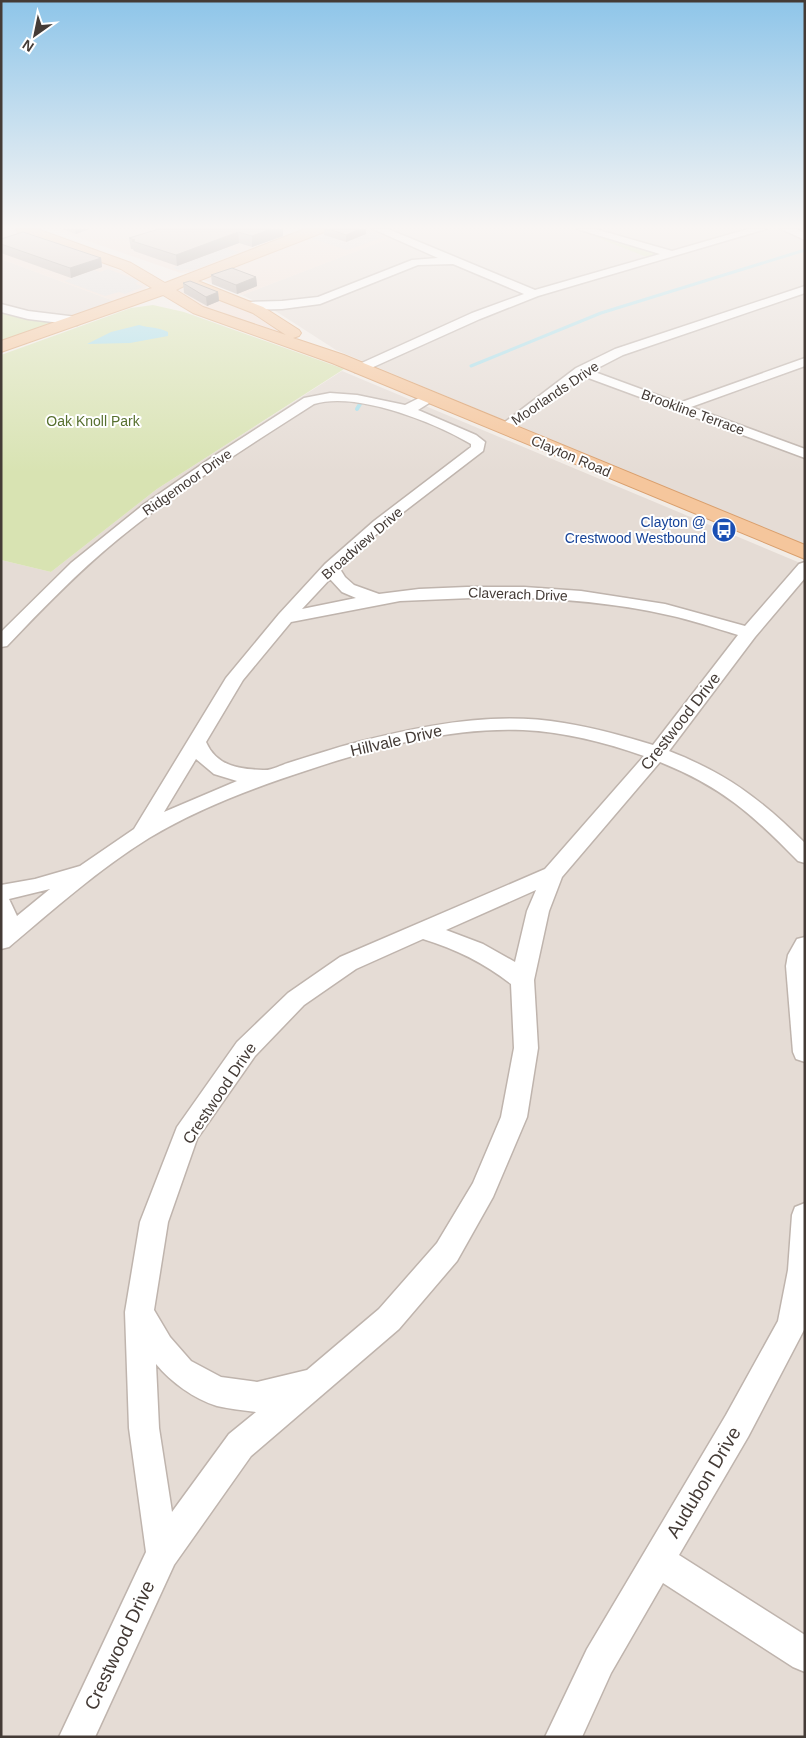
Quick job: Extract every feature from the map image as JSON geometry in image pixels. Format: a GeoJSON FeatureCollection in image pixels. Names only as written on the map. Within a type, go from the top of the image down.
{"type":"FeatureCollection","features":[{"type":"Feature","properties":{"kind":"main road"},"geometry":{"type":"LineString","coordinates":[[1,348],[108,310]]}},
{"type":"Feature","properties":{"kind":"main road","name":"Clayton Road"},"geometry":{"type":"LineString","coordinates":[[198,310],[338,359],[805,553]]}},
{"type":"Feature","properties":{"kind":"main road","name":"Clayton Road"},"geometry":{"type":"LineString","coordinates":[[255,310],[338,359]]}},
{"type":"Feature","properties":{"kind":"street"},"geometry":{"type":"LineString","coordinates":[[9,310],[28,315],[77,321]]}},
{"type":"Feature","properties":{"kind":"street"},"geometry":{"type":"LineString","coordinates":[[360,369],[492,310]]}},
{"type":"Feature","properties":{"kind":"street","name":"Moorlands Drive"},"geometry":{"type":"LineString","coordinates":[[504,428],[581,371],[642,342],[740,310]]}},
{"type":"Feature","properties":{"kind":"street"},"geometry":{"type":"LineString","coordinates":[[679,407],[805,362]]}},
{"type":"Feature","properties":{"kind":"street","name":"Brookline Terrace"},"geometry":{"type":"LineString","coordinates":[[581,371],[803,451]]}},
{"type":"Feature","properties":{"kind":"street","name":"Ridgemoor Drive"},"geometry":{"type":"LineString","coordinates":[[1,642],[60,581],[125,526],[184,482],[309,401],[324,397],[337,397],[407,410]]}},
{"type":"Feature","properties":{"kind":"street"},"geometry":{"type":"LineString","coordinates":[[407,410],[430,398]]}},
{"type":"Feature","properties":{"kind":"street","name":"Broadview Drive"},"geometry":{"type":"LineString","coordinates":[[141,834],[235,678],[285,618],[332,567],[379,524],[478,448],[478,442],[471,438],[407,410]]}},
{"type":"Feature","properties":{"kind":"street"},"geometry":{"type":"LineString","coordinates":[[332,567],[336,579],[342,586],[357,594],[380,599]]}},
{"type":"Feature","properties":{"kind":"street","name":"Crestwood Drive"},"geometry":{"type":"LineString","coordinates":[[77,1737],[162,1553],[240,1445],[389,1319],[447,1252],[484,1189],[514,1117],[526,1048],[522,980],[538,911],[553,874],[656,753],[749,633],[805,567]]}},
{"type":"Feature","properties":{"kind":"street","name":"Claverach Drive"},"geometry":{"type":"LineString","coordinates":[[285,618],[380,599],[438,593],[556,594],[610,599],[667,610],[749,633]]}},
{"type":"Feature","properties":{"kind":"street","name":"Hillvale Drive"},"geometry":{"type":"LineString","coordinates":[[5,938],[88,870],[141,834],[178,814],[268,776],[375,742],[466,725],[500,723],[567,728],[599,734],[656,753],[696,770],[747,801],[805,856]]}},
{"type":"Feature","properties":{"kind":"street"},"geometry":{"type":"LineString","coordinates":[[196,742],[199,752],[205,759],[221,770],[244,776],[268,776]]}},
{"type":"Feature","properties":{"kind":"street"},"geometry":{"type":"LineString","coordinates":[[1,892],[36,886],[88,870]]}},
{"type":"Feature","properties":{"kind":"street","name":"Crestwood Drive"},"geometry":{"type":"LineString","coordinates":[[162,1553],[144,1428],[139,1312],[154,1222],[186,1135],[246,1049],[296,999],[348,963],[553,874]]}},
{"type":"Feature","properties":{"kind":"street"},"geometry":{"type":"LineString","coordinates":[[1,904],[8,921],[5,938]]}},
{"type":"Feature","properties":{"kind":"street"},"geometry":{"type":"LineString","coordinates":[[422,931],[474,948],[502,963],[522,980]]}},
{"type":"Feature","properties":{"kind":"street"},"geometry":{"type":"LineString","coordinates":[[805,945],[799,955],[797,966],[805,1052]]}},
{"type":"Feature","properties":{"kind":"street","name":"Audubon Drive"},"geometry":{"type":"LineString","coordinates":[[563,1737],[599,1661],[657,1560],[798,1327],[805,1215]]}},
{"type":"Feature","properties":{"kind":"street","name":"Crestwood Drive"},"geometry":{"type":"LineString","coordinates":[[139,1312],[160,1347],[181,1371],[217,1391],[257,1397],[311,1383]]}},
{"type":"Feature","properties":{"kind":"street"},"geometry":{"type":"LineString","coordinates":[[657,1560],[805,1654]]}},
{"type":"Feature","properties":{"kind":"shaded area"},"geometry":{"type":"Polygon","coordinates":[[[1,310],[89,310],[1,343],[1,310]]]}},
{"type":"Feature","properties":{"kind":"shaded area"},"geometry":{"type":"Polygon","coordinates":[[[208,310],[247,310],[282,332],[279,334],[208,310]]]}},
{"type":"Feature","properties":{"kind":"shaded area"},"geometry":{"type":"Polygon","coordinates":[[[273,310],[805,310],[805,546],[336,350],[273,310]]]}},
{"type":"Feature","properties":{"kind":"shaded area"},"geometry":{"type":"Polygon","coordinates":[[[342,371],[805,565],[805,1737],[1,1737],[1,560],[51,572],[157,489],[342,371]]]}},
{"type":"Feature","properties":{"kind":"green space"},"geometry":{"type":"Polygon","coordinates":[[[1,310],[13,310],[77,321],[1,347],[1,310]]]}},
{"type":"Feature","properties":{"kind":"green space","name":"Oak Knoll Park"},"geometry":{"type":"Polygon","coordinates":[[[125,310],[176,310],[344,369],[157,489],[51,572],[1,560],[1,355],[125,310]]]}},
{"type":"Feature","properties":{"kind":"water"},"geometry":{"type":"Polygon","coordinates":[[[139,325],[165,330],[168,332],[168,336],[130,343],[87,344],[111,332],[139,325]]]}},
{"type":"Feature","properties":{"kind":"waterway"},"geometry":{"type":"LineString","coordinates":[[471,366],[610,310]]}},
{"type":"Feature","properties":{"kind":"waterway"},"geometry":{"type":"LineString","coordinates":[[357,409],[360,404]]}},
{"type":"Feature","properties":{"kind":"place","name":"Clayton @ Crestwood Westbound"},"geometry":{"type":"Point","coordinates":[724,530]}}]}
